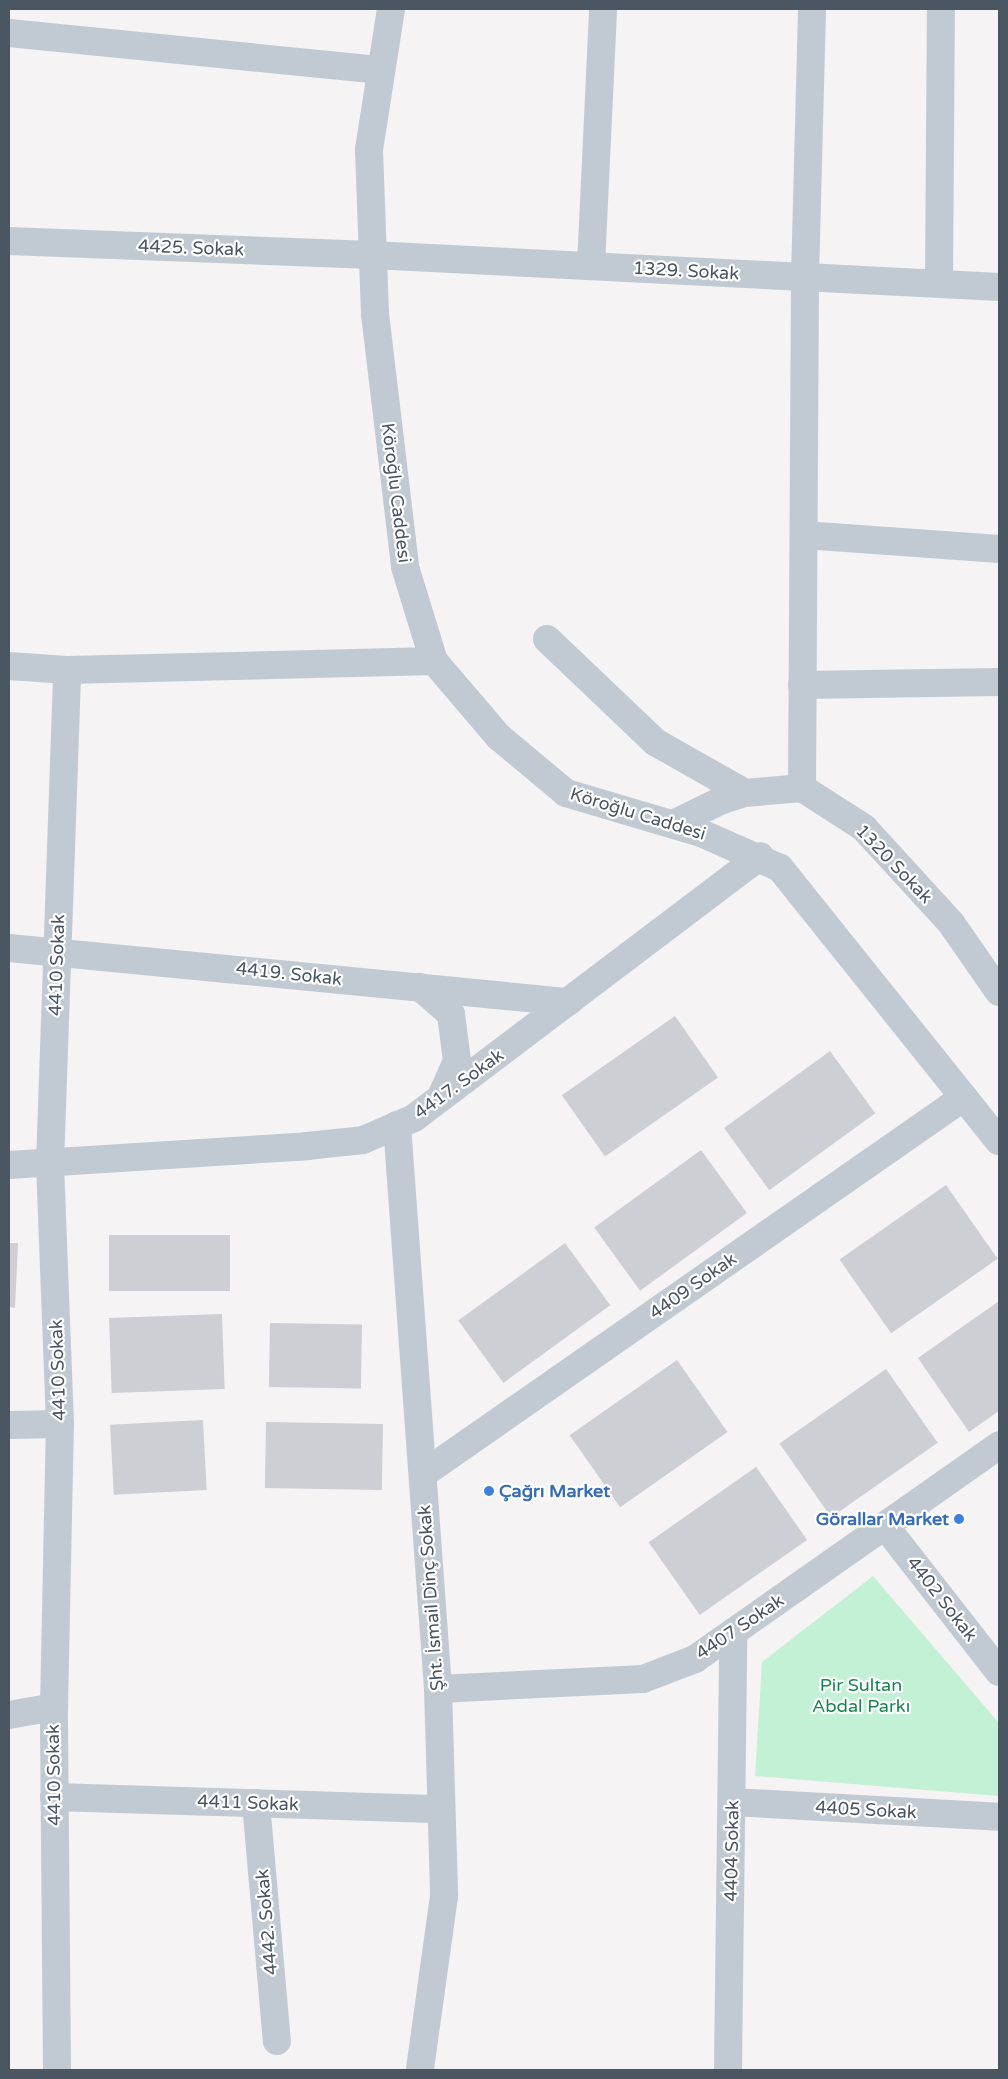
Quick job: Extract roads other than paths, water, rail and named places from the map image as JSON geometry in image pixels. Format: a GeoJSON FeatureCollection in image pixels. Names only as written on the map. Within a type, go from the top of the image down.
{"type":"FeatureCollection","features":[{"type":"Feature","properties":{"kind":"street","name":"Köroğlu Caddesi"},"geometry":{"type":"LineString","coordinates":[[390,9],[369,150],[375,314],[405,566],[434,661],[499,736],[566,793],[673,824],[760,856],[780,868],[999,1141]]}},
{"type":"Feature","properties":{"kind":"street"},"geometry":{"type":"LineString","coordinates":[[591,266],[602,9]]}},
{"type":"Feature","properties":{"kind":"street"},"geometry":{"type":"LineString","coordinates":[[673,824],[722,800],[745,793],[802,788],[805,277],[812,9]]}},
{"type":"Feature","properties":{"kind":"street"},"geometry":{"type":"LineString","coordinates":[[939,283],[941,9]]}},
{"type":"Feature","properties":{"kind":"street"},"geometry":{"type":"LineString","coordinates":[[9,33],[381,70]]}},
{"type":"Feature","properties":{"kind":"street","name":"4425. Sokak"},"geometry":{"type":"LineString","coordinates":[[9,241],[372,255]]}},
{"type":"Feature","properties":{"kind":"street","name":"1329. Sokak"},"geometry":{"type":"LineString","coordinates":[[372,255],[999,287]]}},
{"type":"Feature","properties":{"kind":"street"},"geometry":{"type":"LineString","coordinates":[[804,535],[999,549]]}},
{"type":"Feature","properties":{"kind":"street"},"geometry":{"type":"LineString","coordinates":[[547,639],[655,742],[745,793]]}},
{"type":"Feature","properties":{"kind":"street"},"geometry":{"type":"LineString","coordinates":[[9,666],[67,670],[434,661]]}},
{"type":"Feature","properties":{"kind":"street","name":"4410 Sokak"},"geometry":{"type":"LineString","coordinates":[[56,2070],[54,1707],[60,1424],[50,1164],[67,670]]}},
{"type":"Feature","properties":{"kind":"street"},"geometry":{"type":"LineString","coordinates":[[802,685],[999,682]]}},
{"type":"Feature","properties":{"kind":"street","name":"1320 Sokak"},"geometry":{"type":"LineString","coordinates":[[802,788],[864,828],[951,923],[999,992]]}},
{"type":"Feature","properties":{"kind":"street","name":"4417. Sokak"},"geometry":{"type":"LineString","coordinates":[[9,1165],[50,1164],[307,1146],[363,1140],[414,1118],[760,856]]}},
{"type":"Feature","properties":{"kind":"street","name":"4419. Sokak"},"geometry":{"type":"LineString","coordinates":[[9,948],[568,1002]]}},
{"type":"Feature","properties":{"kind":"street"},"geometry":{"type":"LineString","coordinates":[[420,987],[451,1014],[457,1060],[440,1099]]}},
{"type":"Feature","properties":{"kind":"street","name":"4409 Sokak"},"geometry":{"type":"LineString","coordinates":[[423,1474],[964,1097]]}},
{"type":"Feature","properties":{"kind":"street","name":"Şht. İsmail Dinç Sokak"},"geometry":{"type":"LineString","coordinates":[[397,1125],[438,1689],[444,1896],[420,2070]]}},
{"type":"Feature","properties":{"kind":"street"},"geometry":{"type":"LineString","coordinates":[[9,1425],[60,1424]]}},
{"type":"Feature","properties":{"kind":"street","name":"4407 Sokak"},"geometry":{"type":"LineString","coordinates":[[438,1689],[642,1679],[695,1659],[999,1445]]}},
{"type":"Feature","properties":{"kind":"street","name":"4402 Sokak"},"geometry":{"type":"LineString","coordinates":[[884,1526],[999,1672]]}},
{"type":"Feature","properties":{"kind":"street","name":"4404 Sokak"},"geometry":{"type":"LineString","coordinates":[[728,2070],[733,1802],[733,1632]]}},
{"type":"Feature","properties":{"kind":"street"},"geometry":{"type":"LineString","coordinates":[[9,1715],[54,1707]]}},
{"type":"Feature","properties":{"kind":"street","name":"4411 Sokak"},"geometry":{"type":"LineString","coordinates":[[54,1797],[441,1808]]}},
{"type":"Feature","properties":{"kind":"street","name":"4405 Sokak"},"geometry":{"type":"LineString","coordinates":[[733,1802],[999,1817]]}},
{"type":"Feature","properties":{"kind":"street","name":"4442. Sokak"},"geometry":{"type":"LineString","coordinates":[[256,1803],[277,2041]]}},
{"type":"Feature","properties":{"kind":"place","name":"Çağrı Market"},"geometry":{"type":"Point","coordinates":[489,1491]}},
{"type":"Feature","properties":{"kind":"place","name":"Görallar Market"},"geometry":{"type":"Point","coordinates":[959,1519]}},
{"type":"Feature","properties":{"kind":"park label","name":"Pir Sultan Abdal Parkı"},"geometry":{"type":"Point","coordinates":[861,1696]}}]}
